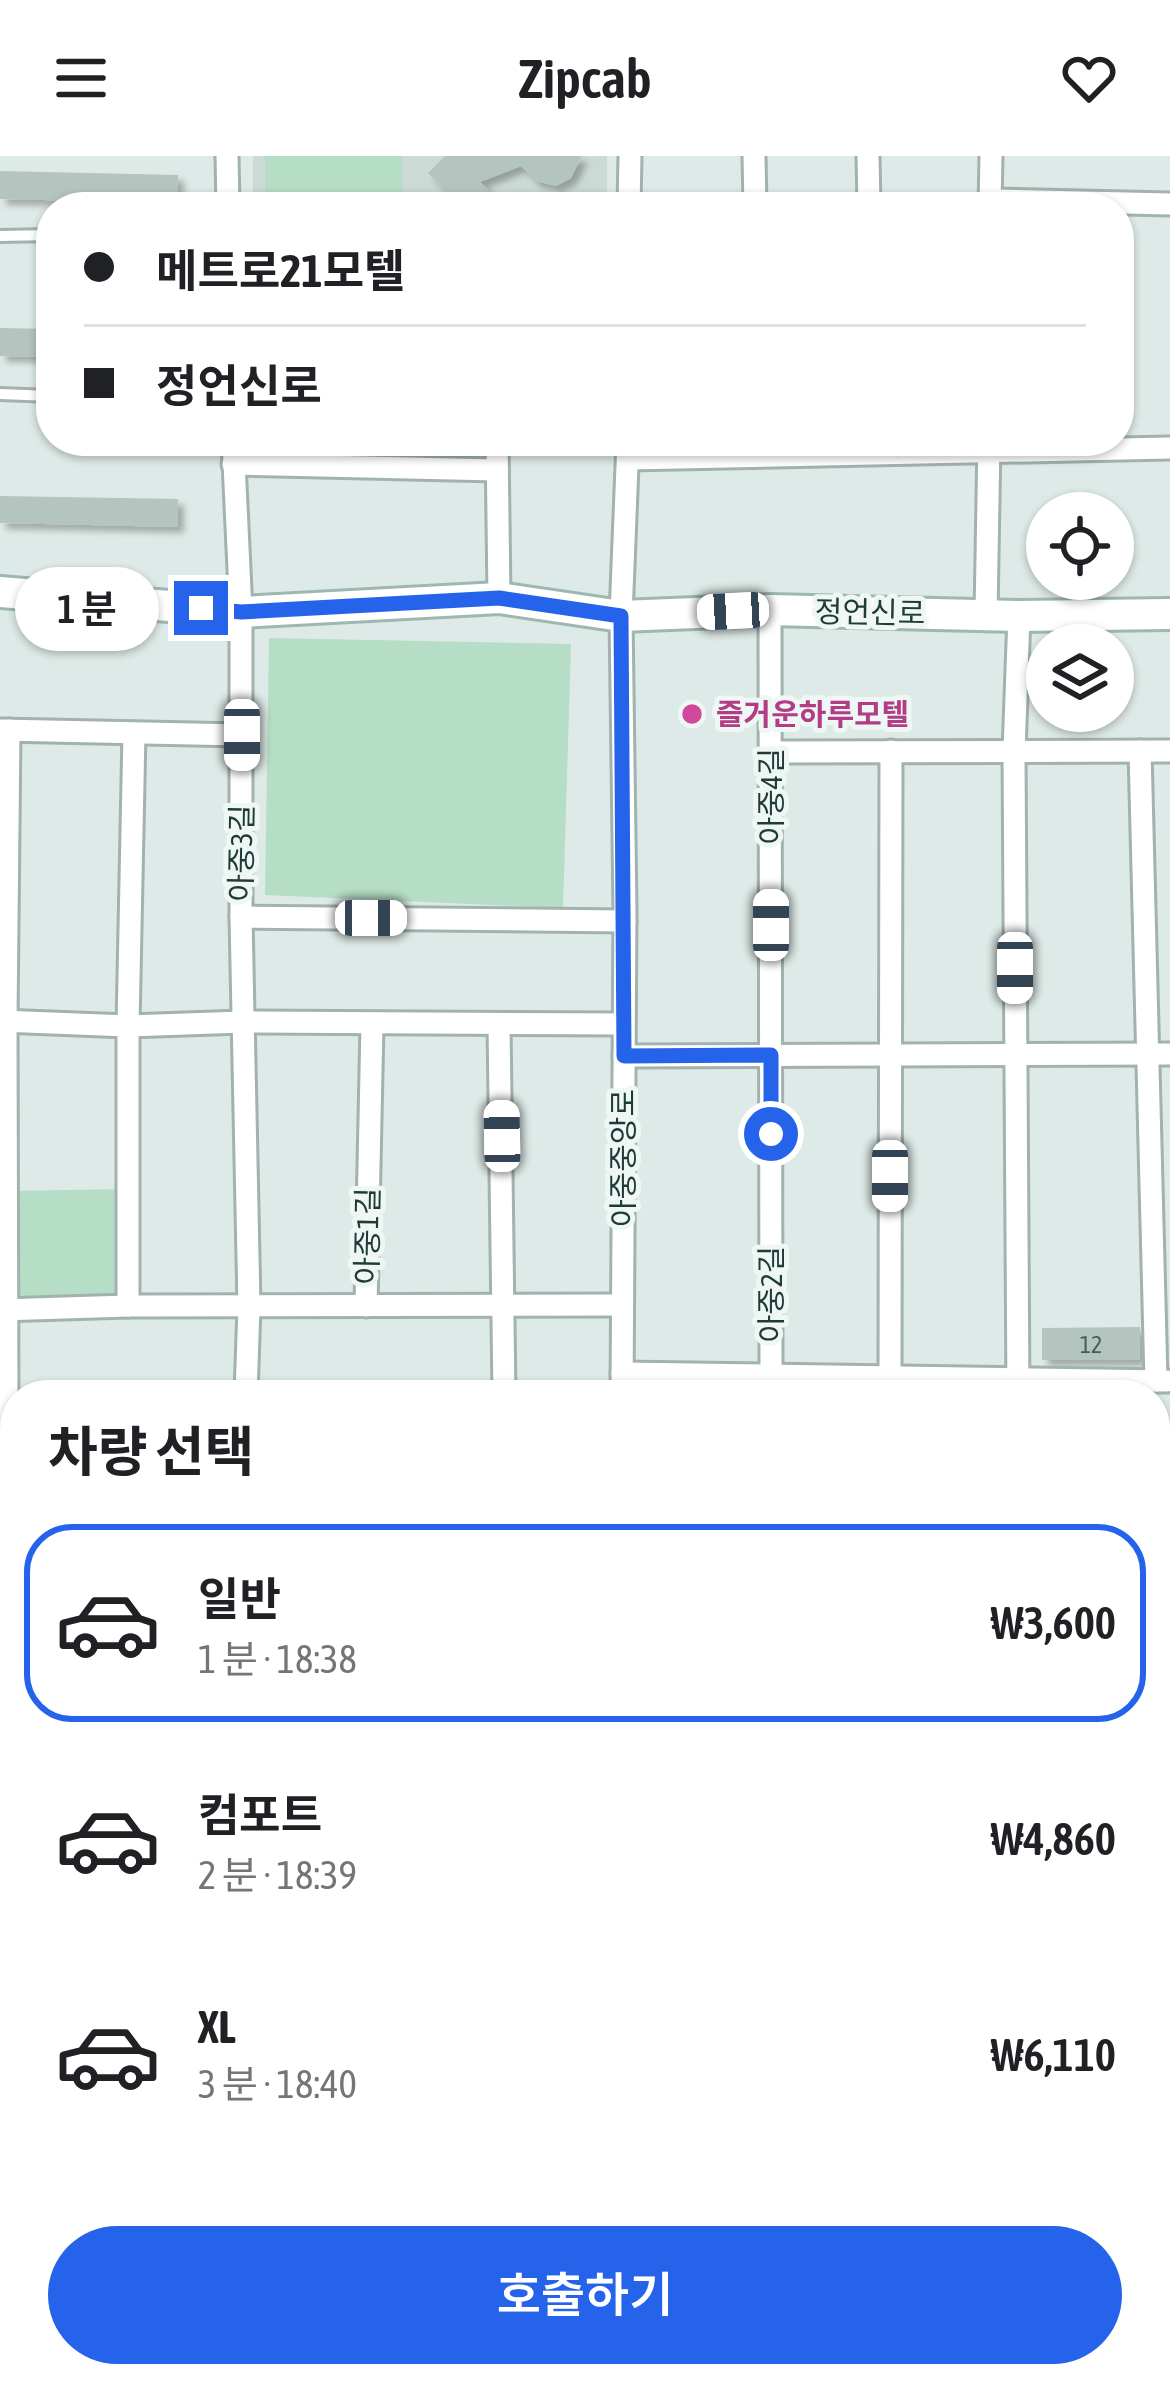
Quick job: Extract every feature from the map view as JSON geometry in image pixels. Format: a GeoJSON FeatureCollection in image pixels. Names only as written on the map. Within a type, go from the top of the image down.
{"type":"FeatureCollection","features":[{"type":"Feature","properties":{"kind":"street"},"geometry":{"type":"LineString","coordinates":[[227,156],[228,192]]}},
{"type":"Feature","properties":{"kind":"street"},"geometry":{"type":"LineString","coordinates":[[629,192],[630,156]]}},
{"type":"Feature","properties":{"kind":"street"},"geometry":{"type":"LineString","coordinates":[[754,156],[754,192]]}},
{"type":"Feature","properties":{"kind":"street"},"geometry":{"type":"LineString","coordinates":[[868,156],[869,192]]}},
{"type":"Feature","properties":{"kind":"street"},"geometry":{"type":"LineString","coordinates":[[990,192],[991,156]]}},
{"type":"Feature","properties":{"kind":"street"},"geometry":{"type":"LineString","coordinates":[[1134,203],[1170,203]]}},
{"type":"Feature","properties":{"kind":"street"},"geometry":{"type":"LineString","coordinates":[[1134,447],[1170,448]]}},
{"type":"Feature","properties":{"kind":"street","name":"아중3길"},"geometry":{"type":"LineString","coordinates":[[233,456],[241,612],[249,1306]]}},
{"type":"Feature","properties":{"kind":"street"},"geometry":{"type":"LineString","coordinates":[[280,456],[497,470]]}},
{"type":"Feature","properties":{"kind":"street"},"geometry":{"type":"LineString","coordinates":[[497,456],[499,598]]}},
{"type":"Feature","properties":{"kind":"street","name":"아중중앙로"},"geometry":{"type":"LineString","coordinates":[[622,1380],[625,921],[621,616],[628,456]]}},
{"type":"Feature","properties":{"kind":"street"},"geometry":{"type":"LineString","coordinates":[[986,615],[989,456]]}},
{"type":"Feature","properties":{"kind":"street","name":"정언신로"},"geometry":{"type":"LineString","coordinates":[[0,592],[241,612],[499,598],[621,616],[770,610],[1170,614]]}},
{"type":"Feature","properties":{"kind":"street","name":"아중4길"},"geometry":{"type":"LineString","coordinates":[[770,610],[771,1214]]}},
{"type":"Feature","properties":{"kind":"street"},"geometry":{"type":"LineString","coordinates":[[1017,1380],[1014,751],[1018,616]]}},
{"type":"Feature","properties":{"kind":"street"},"geometry":{"type":"LineString","coordinates":[[6,1380],[4,730],[242,735]]}},
{"type":"Feature","properties":{"kind":"street"},"geometry":{"type":"LineString","coordinates":[[128,1306],[134,733]]}},
{"type":"Feature","properties":{"kind":"street"},"geometry":{"type":"LineString","coordinates":[[890,1377],[891,751]]}},
{"type":"Feature","properties":{"kind":"street"},"geometry":{"type":"LineString","coordinates":[[624,1056],[1159,1054],[1140,751]]}},
{"type":"Feature","properties":{"kind":"street"},"geometry":{"type":"LineString","coordinates":[[770,752],[1170,751]]}},
{"type":"Feature","properties":{"kind":"street"},"geometry":{"type":"LineString","coordinates":[[241,917],[625,921]]}},
{"type":"Feature","properties":{"kind":"street"},"geometry":{"type":"LineString","coordinates":[[3,1021],[128,1026],[622,1024]]}},
{"type":"Feature","properties":{"kind":"street"},"geometry":{"type":"LineString","coordinates":[[499,1024],[504,1380]]}},
{"type":"Feature","properties":{"kind":"street","name":"아중1길"},"geometry":{"type":"LineString","coordinates":[[366,1306],[371,1025]]}},
{"type":"Feature","properties":{"kind":"street","name":"아중2길"},"geometry":{"type":"LineString","coordinates":[[1159,1054],[1152,1221],[1163,1380]]}},
{"type":"Feature","properties":{"kind":"street","name":"아중2길"},"geometry":{"type":"LineString","coordinates":[[771,1214],[771,1375]]}},
{"type":"Feature","properties":{"kind":"street","name":"아중1길"},"geometry":{"type":"LineString","coordinates":[[4,1310],[622,1305]]}},
{"type":"Feature","properties":{"kind":"street"},"geometry":{"type":"LineString","coordinates":[[247,1380],[249,1306]]}},
{"type":"Feature","properties":{"kind":"street","name":"아중2길"},"geometry":{"type":"LineString","coordinates":[[688,1380],[771,1375],[928,1380]]}},
{"type":"Feature","properties":{"kind":"lane"},"geometry":{"type":"LineString","coordinates":[[0,236],[36,235]]}},
{"type":"Feature","properties":{"kind":"lane"},"geometry":{"type":"LineString","coordinates":[[0,394],[36,395]]}},
{"type":"Feature","properties":{"kind":"shaded area"},"geometry":{"type":"Polygon","coordinates":[[[253,156],[607,156],[607,192],[253,192],[253,156]]]}},
{"type":"Feature","properties":{"kind":"green space"},"geometry":{"type":"Polygon","coordinates":[[[265,156],[402,156],[402,192],[265,192],[265,156]]]}},
{"type":"Feature","properties":{"kind":"green space"},"geometry":{"type":"Polygon","coordinates":[[[269,638],[571,644],[563,908],[265,895],[269,638]]]}},
{"type":"Feature","properties":{"kind":"green space"},"geometry":{"type":"Polygon","coordinates":[[[129,1189],[128,1306],[8,1310],[6,1191],[129,1189]]]}},
{"type":"Feature","properties":{"kind":"building"},"geometry":{"type":"Polygon","coordinates":[[[445,156],[582,156],[571,178],[556,186],[536,181],[521,166],[480,182],[490,192],[446,192],[428,173],[445,156]]]}},
{"type":"Feature","properties":{"kind":"building"},"geometry":{"type":"Polygon","coordinates":[[[0,171],[178,175],[178,192],[36,192],[36,200],[0,199],[0,171]]]}},
{"type":"Feature","properties":{"kind":"building"},"geometry":{"type":"Polygon","coordinates":[[[0,328],[36,329],[36,357],[0,356],[0,328]]]}},
{"type":"Feature","properties":{"kind":"building"},"geometry":{"type":"Polygon","coordinates":[[[0,496],[178,499],[178,527],[0,523],[0,496]]]}},
{"type":"Feature","properties":{"kind":"building"},"geometry":{"type":"Polygon","coordinates":[[[1140,1327],[1140,1360],[1042,1360],[1042,1328],[1140,1327]]]}},
{"type":"Feature","properties":{"kind":"place","name":"즐거운하루모텔"},"geometry":{"type":"Point","coordinates":[692,714]}},
{"type":"Feature","properties":{"kind":"route"},"geometry":{"type":"LineString","coordinates":[[201,608],[241,612],[499,598],[621,616],[624,1056],[771,1055],[771,1134]]}}]}
